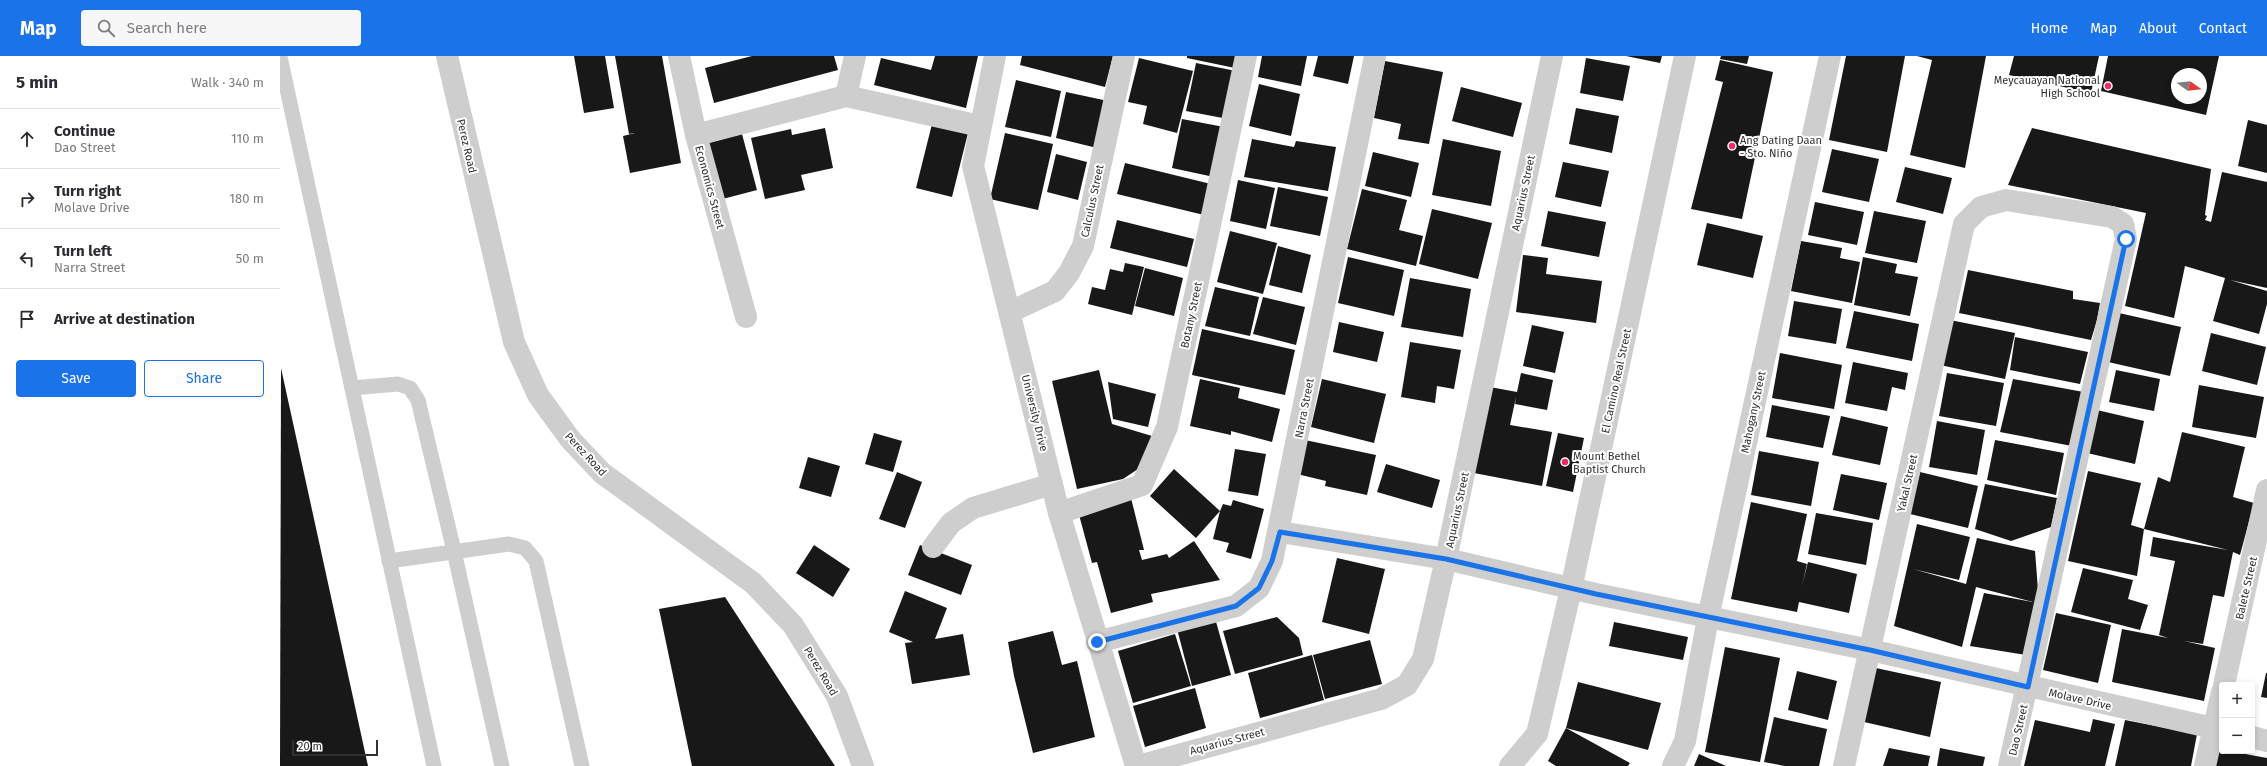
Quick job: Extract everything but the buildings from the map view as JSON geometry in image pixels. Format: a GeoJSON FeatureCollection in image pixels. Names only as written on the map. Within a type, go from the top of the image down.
{"type":"FeatureCollection","features":[{"type":"Feature","properties":{"kind":"street","name":"Perez Road"},"geometry":{"type":"LineString","coordinates":[[447,56],[514,342],[538,395],[570,439],[602,473],[753,583],[794,625],[837,696],[863,766]]}},
{"type":"Feature","properties":{"kind":"street","name":"Economics Street"},"geometry":{"type":"LineString","coordinates":[[679,56],[696,134],[746,317]]}},
{"type":"Feature","properties":{"kind":"street"},"geometry":{"type":"LineString","coordinates":[[846,96],[855,56]]}},
{"type":"Feature","properties":{"kind":"street","name":"University Drive"},"geometry":{"type":"LineString","coordinates":[[995,56],[973,166],[1059,513],[1097,642],[1137,766]]}},
{"type":"Feature","properties":{"kind":"street","name":"Calculus Street"},"geometry":{"type":"LineString","coordinates":[[1010,312],[1055,291],[1069,273],[1083,246],[1124,56]]}},
{"type":"Feature","properties":{"kind":"street","name":"Botany Street"},"geometry":{"type":"LineString","coordinates":[[1059,513],[1142,484],[1167,427],[1246,56]]}},
{"type":"Feature","properties":{"kind":"street","name":"Narra Street"},"geometry":{"type":"LineString","coordinates":[[1097,642],[1236,606],[1259,588],[1272,561],[1280,532],[1375,56]]}},
{"type":"Feature","properties":{"kind":"street","name":"Aquarius Street"},"geometry":{"type":"LineString","coordinates":[[1137,766],[1381,699],[1407,685],[1423,659],[1446,559],[1552,56]]}},
{"type":"Feature","properties":{"kind":"street","name":"El Camino Real Street"},"geometry":{"type":"LineString","coordinates":[[1510,766],[1537,734],[1571,588],[1685,56]]}},
{"type":"Feature","properties":{"kind":"street","name":"Mahogany Street"},"geometry":{"type":"LineString","coordinates":[[1673,766],[1685,741],[1708,618],[1830,56]]}},
{"type":"Feature","properties":{"kind":"street"},"geometry":{"type":"LineString","coordinates":[[696,134],[846,96],[980,126]]}},
{"type":"Feature","properties":{"kind":"street","name":"Yakal Street"},"geometry":{"type":"LineString","coordinates":[[1844,766],[1964,224],[1981,207],[2006,200],[2112,217],[2123,224]]}},
{"type":"Feature","properties":{"kind":"street","name":"Dao Street"},"geometry":{"type":"LineString","coordinates":[[2010,766],[2126,239],[2123,224]]}},
{"type":"Feature","properties":{"kind":"street"},"geometry":{"type":"LineString","coordinates":[[933,547],[951,523],[973,508],[1052,484]]}},
{"type":"Feature","properties":{"kind":"street","name":"Balete Street"},"geometry":{"type":"LineString","coordinates":[[2225,682],[2262,541],[2267,490]]}},
{"type":"Feature","properties":{"kind":"street","name":"Molave Drive"},"geometry":{"type":"LineString","coordinates":[[1280,532],[1446,559],[1708,618],[1870,650],[2218,729]]}},
{"type":"Feature","properties":{"kind":"street"},"geometry":{"type":"LineString","coordinates":[[2205,766],[2218,729],[2219,718]]}},
{"type":"Feature","properties":{"kind":"street"},"geometry":{"type":"LineString","coordinates":[[2255,738],[2267,741]]}},
{"type":"Feature","properties":{"kind":"lane"},"geometry":{"type":"LineString","coordinates":[[280,57],[434,766]]}},
{"type":"Feature","properties":{"kind":"lane"},"geometry":{"type":"LineString","coordinates":[[352,388],[398,384],[410,388],[418,400],[454,551],[502,766]]}},
{"type":"Feature","properties":{"kind":"lane"},"geometry":{"type":"LineString","coordinates":[[389,561],[509,544],[524,548],[536,561],[582,766]]}},
{"type":"Feature","properties":{"kind":"place","name":"Meycauayan National High School"},"geometry":{"type":"Point","coordinates":[2108,86]}},
{"type":"Feature","properties":{"kind":"place","name":"Ang Dating Daan - Sto. Niño"},"geometry":{"type":"Point","coordinates":[1732,146]}},
{"type":"Feature","properties":{"kind":"place","name":"Mount Bethel Baptist Church"},"geometry":{"type":"Point","coordinates":[1565,462]}},
{"type":"Feature","properties":{"kind":"route"},"geometry":{"type":"LineString","coordinates":[[1097,642],[1236,606],[1259,588],[1272,561],[1280,532],[1446,559],[1596,594],[1870,650],[2028,687],[2126,239]]}}]}
